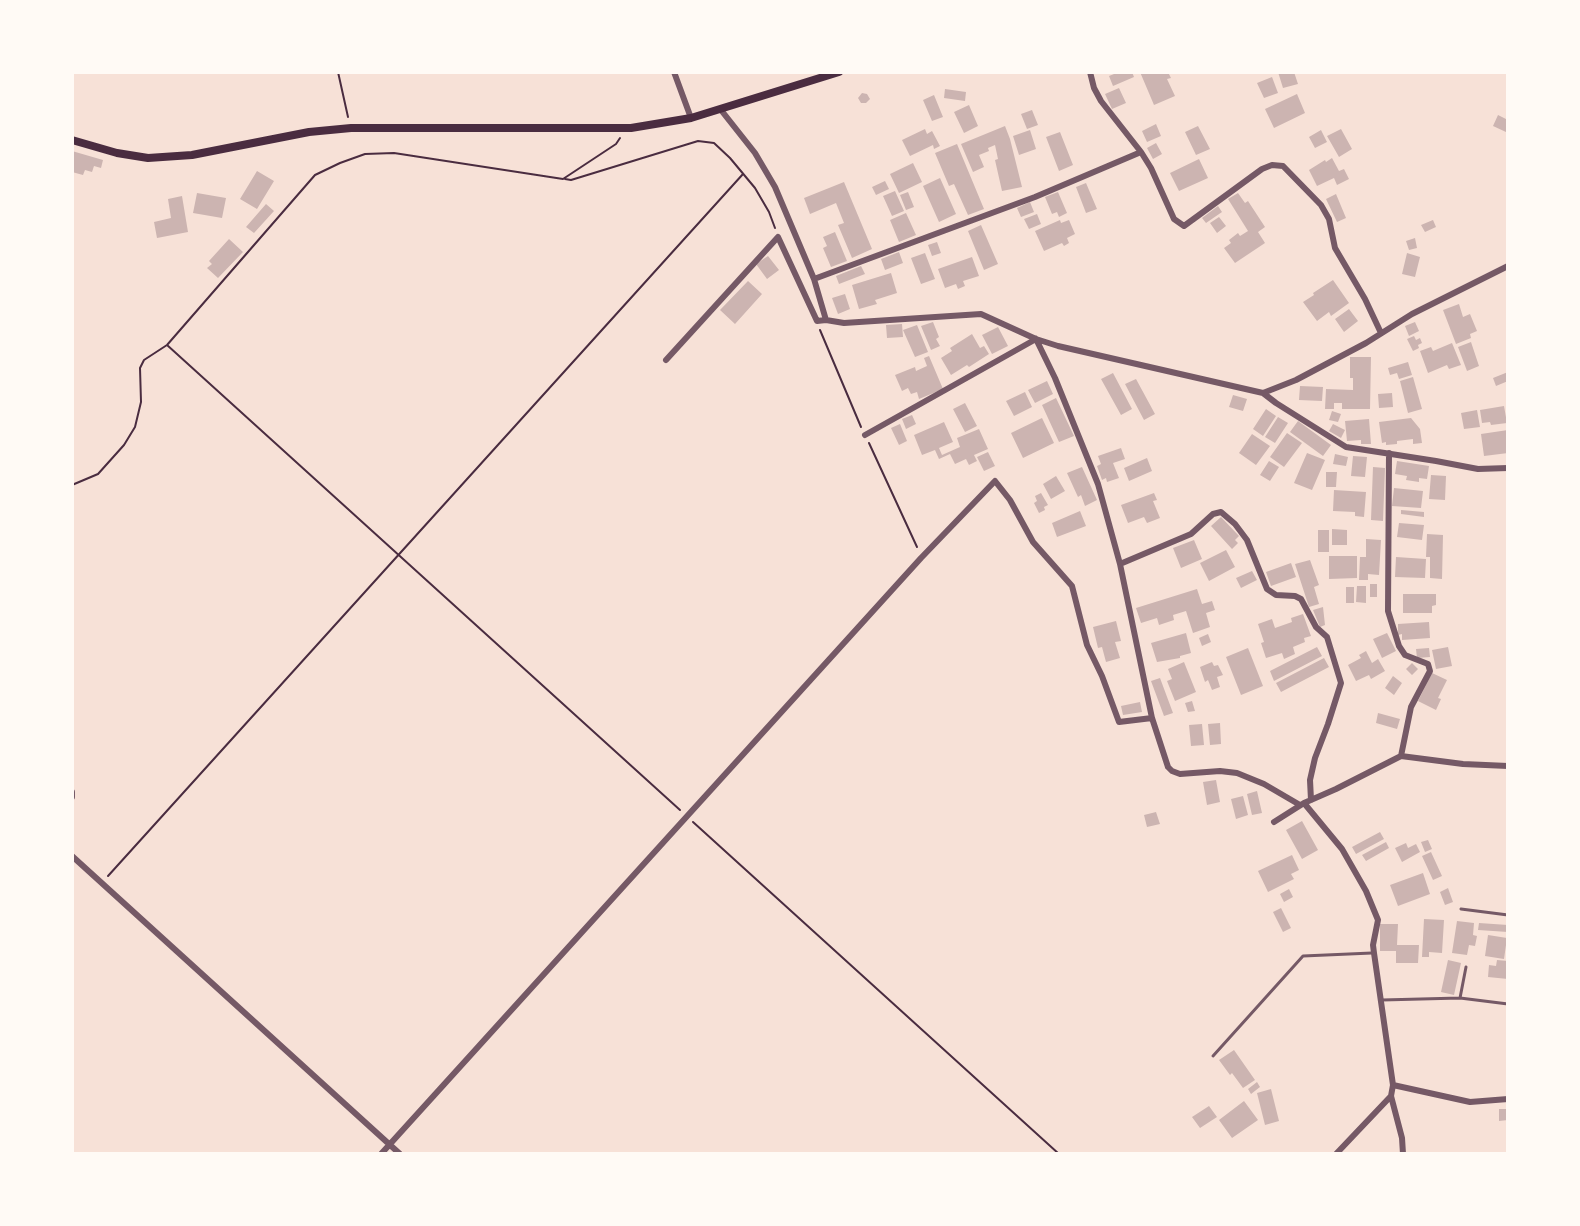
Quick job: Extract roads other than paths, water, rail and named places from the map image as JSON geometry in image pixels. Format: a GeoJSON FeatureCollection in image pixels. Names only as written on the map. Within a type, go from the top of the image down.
{"type":"FeatureCollection","features":[{"type":"Feature","properties":{"kind":"main road"},"geometry":{"type":"LineString","coordinates":[[72,140],[117,153],[148,158],[192,155],[309,132],[351,128],[627,128],[691,118],[839,72]]}},
{"type":"Feature","properties":{"kind":"street"},"geometry":{"type":"LineString","coordinates":[[674,72],[691,118]]}},
{"type":"Feature","properties":{"kind":"street"},"geometry":{"type":"LineString","coordinates":[[1090,72],[1101,102],[1141,152],[1151,168],[1174,219],[1184,226],[1262,170],[1272,165],[1283,166],[1321,205],[1329,219],[1335,248],[1365,299],[1381,333]]}},
{"type":"Feature","properties":{"kind":"street"},"geometry":{"type":"LineString","coordinates":[[721,110],[755,153],[775,187],[814,279],[826,320]]}},
{"type":"Feature","properties":{"kind":"street"},"geometry":{"type":"LineString","coordinates":[[814,279],[1035,197],[1141,152]]}},
{"type":"Feature","properties":{"kind":"street"},"geometry":{"type":"LineString","coordinates":[[666,360],[778,237],[817,321],[844,323],[981,314],[1036,339],[1263,393],[1346,447],[1478,470],[1508,468]]}},
{"type":"Feature","properties":{"kind":"street"},"geometry":{"type":"LineString","coordinates":[[1263,393],[1296,380],[1365,343],[1412,314],[1508,266]]}},
{"type":"Feature","properties":{"kind":"street"},"geometry":{"type":"LineString","coordinates":[[865,435],[1036,339]]}},
{"type":"Feature","properties":{"kind":"street"},"geometry":{"type":"LineString","coordinates":[[1036,339],[1088,455],[1098,484],[1120,564],[1152,718],[1168,767],[1180,774],[1237,772],[1305,803],[1342,849],[1373,906],[1378,920],[1373,945],[1393,1085],[1391,1096],[1402,1138],[1403,1154]]}},
{"type":"Feature","properties":{"kind":"street"},"geometry":{"type":"LineString","coordinates":[[1389,453],[1388,611],[1399,646],[1406,655],[1428,664],[1430,670],[1412,707],[1401,756]]}},
{"type":"Feature","properties":{"kind":"street"},"geometry":{"type":"LineString","coordinates":[[381,1154],[921,558],[995,481],[1010,500],[1033,542],[1072,586],[1087,645],[1102,676],[1119,722],[1152,718]]}},
{"type":"Feature","properties":{"kind":"street"},"geometry":{"type":"LineString","coordinates":[[1120,564],[1191,534],[1213,514],[1221,512],[1235,524],[1247,540],[1266,589],[1276,595],[1295,596],[1301,599],[1316,627],[1327,637],[1341,683],[1315,758],[1305,803]]}},
{"type":"Feature","properties":{"kind":"street"},"geometry":{"type":"LineString","coordinates":[[1274,822],[1305,803],[1401,756],[1464,764],[1508,766]]}},
{"type":"Feature","properties":{"kind":"street"},"geometry":{"type":"LineString","coordinates":[[72,792],[72,797]]}},
{"type":"Feature","properties":{"kind":"street"},"geometry":{"type":"LineString","coordinates":[[72,856],[400,1154]]}},
{"type":"Feature","properties":{"kind":"street"},"geometry":{"type":"LineString","coordinates":[[1393,1085],[1470,1102],[1508,1099]]}},
{"type":"Feature","properties":{"kind":"street"},"geometry":{"type":"LineString","coordinates":[[1336,1154],[1391,1096]]}},
{"type":"Feature","properties":{"kind":"lane"},"geometry":{"type":"LineString","coordinates":[[1461,909],[1508,915]]}},
{"type":"Feature","properties":{"kind":"lane"},"geometry":{"type":"LineString","coordinates":[[1213,1056],[1303,956],[1374,953]]}},
{"type":"Feature","properties":{"kind":"lane"},"geometry":{"type":"LineString","coordinates":[[1460,998],[1466,967]]}},
{"type":"Feature","properties":{"kind":"lane"},"geometry":{"type":"LineString","coordinates":[[1380,1000],[1460,998],[1508,1004]]}}]}
